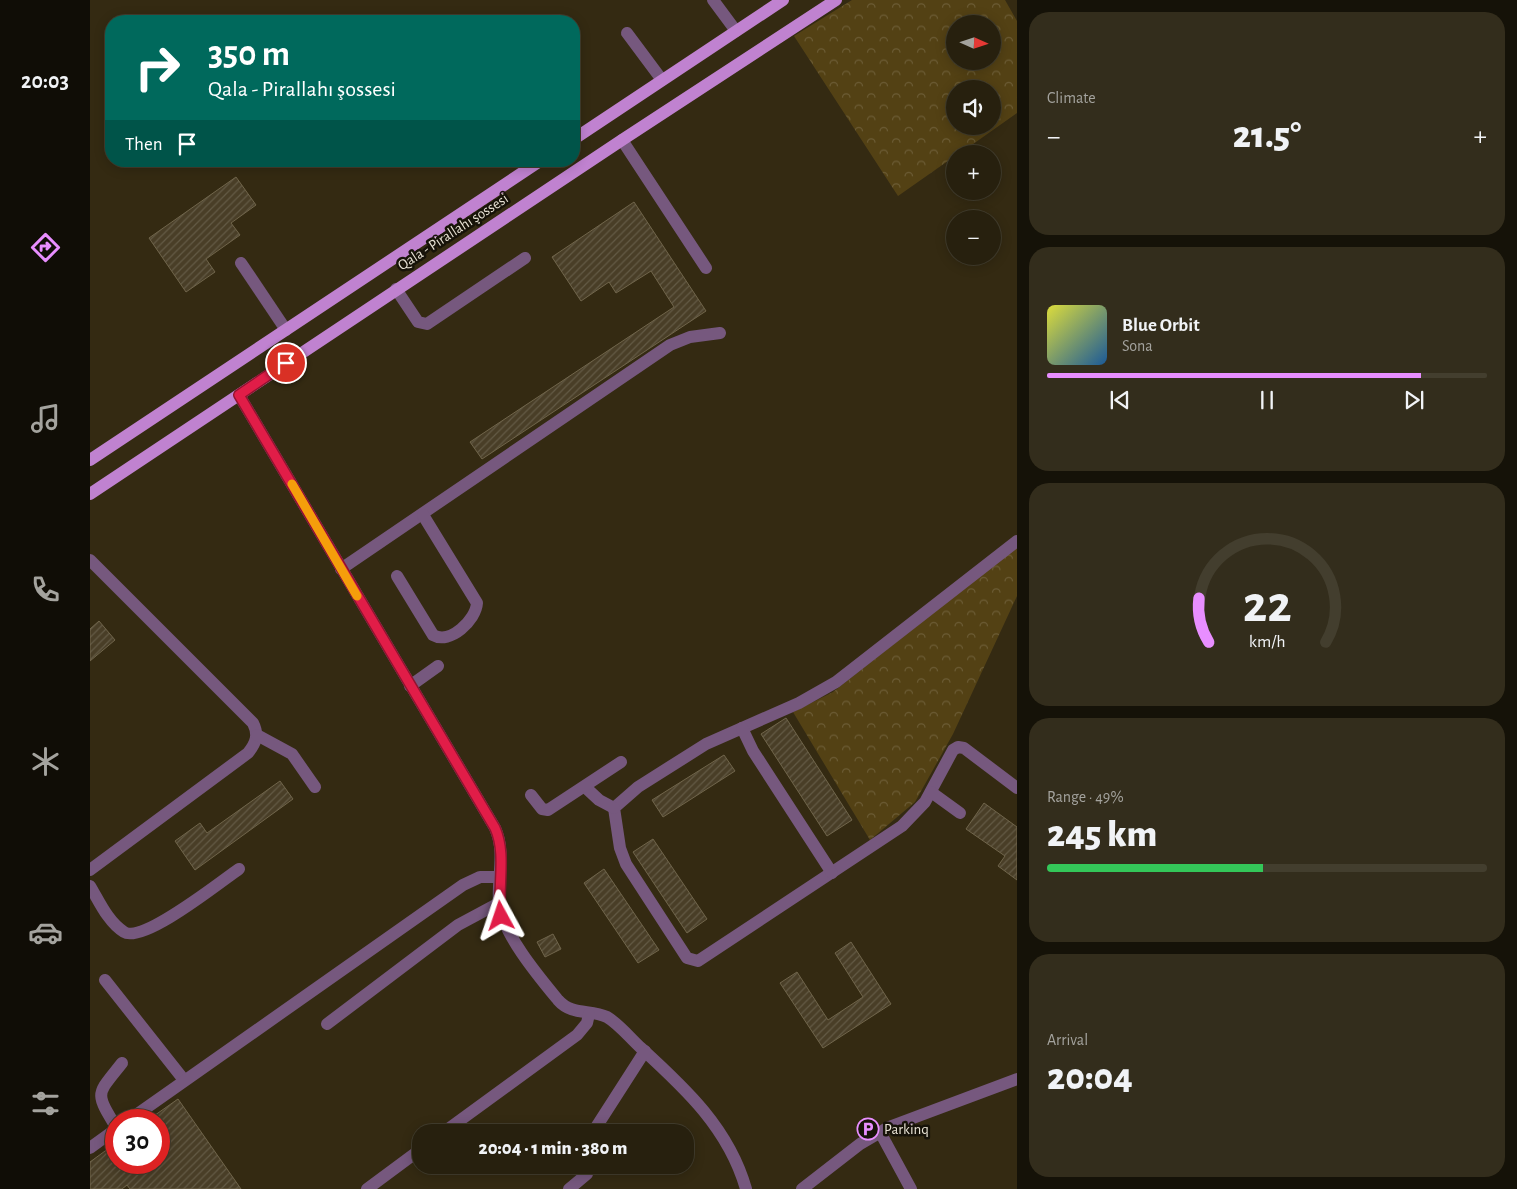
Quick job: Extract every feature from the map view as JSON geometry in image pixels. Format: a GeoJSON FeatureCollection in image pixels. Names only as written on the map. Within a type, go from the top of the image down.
{"type":"FeatureCollection","features":[{"type":"Feature","properties":{"kind":"main road"},"geometry":{"type":"LineString","coordinates":[[580,135],[736,31],[770,4],[783,0]]}},
{"type":"Feature","properties":{"kind":"main road","name":"Qala - Pirallahı şossesi"},"geometry":{"type":"LineString","coordinates":[[90,494],[396,289],[836,0]]}},
{"type":"Feature","properties":{"kind":"main road","name":"Qala - Pirallahı şossesi"},"geometry":{"type":"LineString","coordinates":[[90,460],[531,167]]}},
{"type":"Feature","properties":{"kind":"street"},"geometry":{"type":"LineString","coordinates":[[713,0],[736,31]]}},
{"type":"Feature","properties":{"kind":"street"},"geometry":{"type":"LineString","coordinates":[[627,32],[662,80]]}},
{"type":"Feature","properties":{"kind":"street"},"geometry":{"type":"LineString","coordinates":[[622,140],[706,268]]}},
{"type":"Feature","properties":{"kind":"street"},"geometry":{"type":"LineString","coordinates":[[396,289],[418,322],[427,324],[525,258]]}},
{"type":"Feature","properties":{"kind":"street"},"geometry":{"type":"LineString","coordinates":[[241,263],[286,330]]}},
{"type":"Feature","properties":{"kind":"street"},"geometry":{"type":"LineString","coordinates":[[341,569],[423,515],[670,345],[690,338],[720,333]]}},
{"type":"Feature","properties":{"kind":"street"},"geometry":{"type":"LineString","coordinates":[[239,395],[497,834],[501,852],[499,877],[501,916],[514,940],[559,1001],[574,1011],[607,1018],[645,1051],[690,1095],[721,1133],[733,1153],[746,1189]]}},
{"type":"Feature","properties":{"kind":"street"},"geometry":{"type":"LineString","coordinates":[[397,576],[433,635],[439,638],[447,638],[472,619],[477,603],[423,515]]}},
{"type":"Feature","properties":{"kind":"street"},"geometry":{"type":"LineString","coordinates":[[614,808],[638,787],[687,755],[799,703],[836,682],[1017,541]]}},
{"type":"Feature","properties":{"kind":"street"},"geometry":{"type":"LineString","coordinates":[[90,560],[253,723],[257,735],[256,742],[248,753],[90,870]]}},
{"type":"Feature","properties":{"kind":"street"},"geometry":{"type":"LineString","coordinates":[[410,686],[438,666]]}},
{"type":"Feature","properties":{"kind":"street"},"geometry":{"type":"LineString","coordinates":[[742,728],[753,751],[832,873]]}},
{"type":"Feature","properties":{"kind":"street"},"geometry":{"type":"LineString","coordinates":[[257,735],[292,754],[315,787]]}},
{"type":"Feature","properties":{"kind":"street"},"geometry":{"type":"LineString","coordinates":[[614,808],[623,857],[687,958],[692,961],[698,961],[902,826],[926,802],[953,750],[958,746],[964,748],[1017,788]]}},
{"type":"Feature","properties":{"kind":"street"},"geometry":{"type":"LineString","coordinates":[[532,795],[542,808],[548,810],[621,762]]}},
{"type":"Feature","properties":{"kind":"street"},"geometry":{"type":"LineString","coordinates":[[584,786],[599,800],[614,808]]}},
{"type":"Feature","properties":{"kind":"street"},"geometry":{"type":"LineString","coordinates":[[932,792],[960,813]]}},
{"type":"Feature","properties":{"kind":"street"},"geometry":{"type":"LineString","coordinates":[[90,886],[112,921],[126,933],[132,934],[155,927],[239,870]]}},
{"type":"Feature","properties":{"kind":"street"},"geometry":{"type":"LineString","coordinates":[[144,1109],[463,885],[480,877],[499,877]]}},
{"type":"Feature","properties":{"kind":"street"},"geometry":{"type":"LineString","coordinates":[[327,1024],[458,926],[499,903]]}},
{"type":"Feature","properties":{"kind":"street"},"geometry":{"type":"LineString","coordinates":[[105,980],[184,1080]]}},
{"type":"Feature","properties":{"kind":"street"},"geometry":{"type":"LineString","coordinates":[[455,1124],[577,1036],[586,1023],[589,1014]]}},
{"type":"Feature","properties":{"kind":"street"},"geometry":{"type":"LineString","coordinates":[[598,1124],[645,1051]]}},
{"type":"Feature","properties":{"kind":"street"},"geometry":{"type":"LineString","coordinates":[[105,1109],[101,1102],[101,1091],[122,1063]]}},
{"type":"Feature","properties":{"kind":"street"},"geometry":{"type":"LineString","coordinates":[[802,1189],[849,1152],[880,1132],[934,1108],[1017,1079]]}},
{"type":"Feature","properties":{"kind":"street"},"geometry":{"type":"LineString","coordinates":[[880,1132],[911,1189]]}},
{"type":"Feature","properties":{"kind":"street"},"geometry":{"type":"LineString","coordinates":[[90,1148],[105,1136]]}},
{"type":"Feature","properties":{"kind":"street"},"geometry":{"type":"LineString","coordinates":[[367,1189],[412,1156]]}},
{"type":"Feature","properties":{"kind":"street"},"geometry":{"type":"LineString","coordinates":[[569,1189],[587,1174]]}},
{"type":"Feature","properties":{"kind":"green space"},"geometry":{"type":"Polygon","coordinates":[[[852,0],[1005,0],[1017,21],[1017,113],[1001,124],[1001,80],[946,80],[946,135],[986,135],[972,145],[946,145],[946,162],[898,196],[794,36],[852,0]]]}},
{"type":"Feature","properties":{"kind":"green space"},"geometry":{"type":"Polygon","coordinates":[[[1017,547],[1017,596],[953,734],[915,802],[870,840],[793,712],[833,692],[1017,547]]]}},
{"type":"Feature","properties":{"kind":"building"},"geometry":{"type":"Polygon","coordinates":[[[236,177],[256,205],[231,223],[240,235],[206,259],[215,272],[186,292],[149,238],[236,177]]]}},
{"type":"Feature","properties":{"kind":"building"},"geometry":{"type":"Polygon","coordinates":[[[634,202],[706,311],[482,459],[470,442],[674,307],[651,271],[616,293],[609,282],[581,301],[552,257],[634,202]]]}},
{"type":"Feature","properties":{"kind":"building"},"geometry":{"type":"Polygon","coordinates":[[[99,621],[115,640],[90,661],[90,629],[99,621]]]}},
{"type":"Feature","properties":{"kind":"building"},"geometry":{"type":"Polygon","coordinates":[[[786,718],[852,820],[827,836],[761,734],[786,718]]]}},
{"type":"Feature","properties":{"kind":"building"},"geometry":{"type":"Polygon","coordinates":[[[724,755],[735,771],[663,817],[652,800],[724,755]]]}},
{"type":"Feature","properties":{"kind":"building"},"geometry":{"type":"Polygon","coordinates":[[[280,781],[293,799],[195,870],[175,841],[200,823],[207,833],[280,781]]]}},
{"type":"Feature","properties":{"kind":"building"},"geometry":{"type":"Polygon","coordinates":[[[984,803],[1017,827],[1017,880],[998,866],[1005,856],[966,829],[984,803]]]}},
{"type":"Feature","properties":{"kind":"building"},"geometry":{"type":"Polygon","coordinates":[[[653,839],[707,919],[687,933],[633,852],[653,839]]]}},
{"type":"Feature","properties":{"kind":"building"},"geometry":{"type":"Polygon","coordinates":[[[604,869],[659,950],[638,963],[584,883],[604,869]]]}},
{"type":"Feature","properties":{"kind":"building"},"geometry":{"type":"Polygon","coordinates":[[[553,934],[561,949],[545,957],[537,942],[553,934]]]}},
{"type":"Feature","properties":{"kind":"building"},"geometry":{"type":"Polygon","coordinates":[[[851,942],[891,1004],[823,1048],[780,983],[797,972],[828,1020],[863,997],[835,953],[851,942]]]}},
{"type":"Feature","properties":{"kind":"building"},"geometry":{"type":"Polygon","coordinates":[[[178,1099],[241,1189],[130,1189],[127,1185],[122,1189],[90,1189],[90,1162],[105,1151],[105,1174],[170,1174],[170,1109],[164,1109],[178,1099]]]}},
{"type":"Feature","properties":{"kind":"slow traffic"},"geometry":{"type":"LineString","coordinates":[[292,484],[357,596]]}},
{"type":"Feature","properties":{"kind":"place","name":"Parkinq"},"geometry":{"type":"Point","coordinates":[868,1129]}},
{"type":"Feature","properties":{"kind":"route"},"geometry":{"type":"LineString","coordinates":[[286,363],[239,395],[495,828],[500,839],[501,852],[498,888],[501,916]]}}]}
